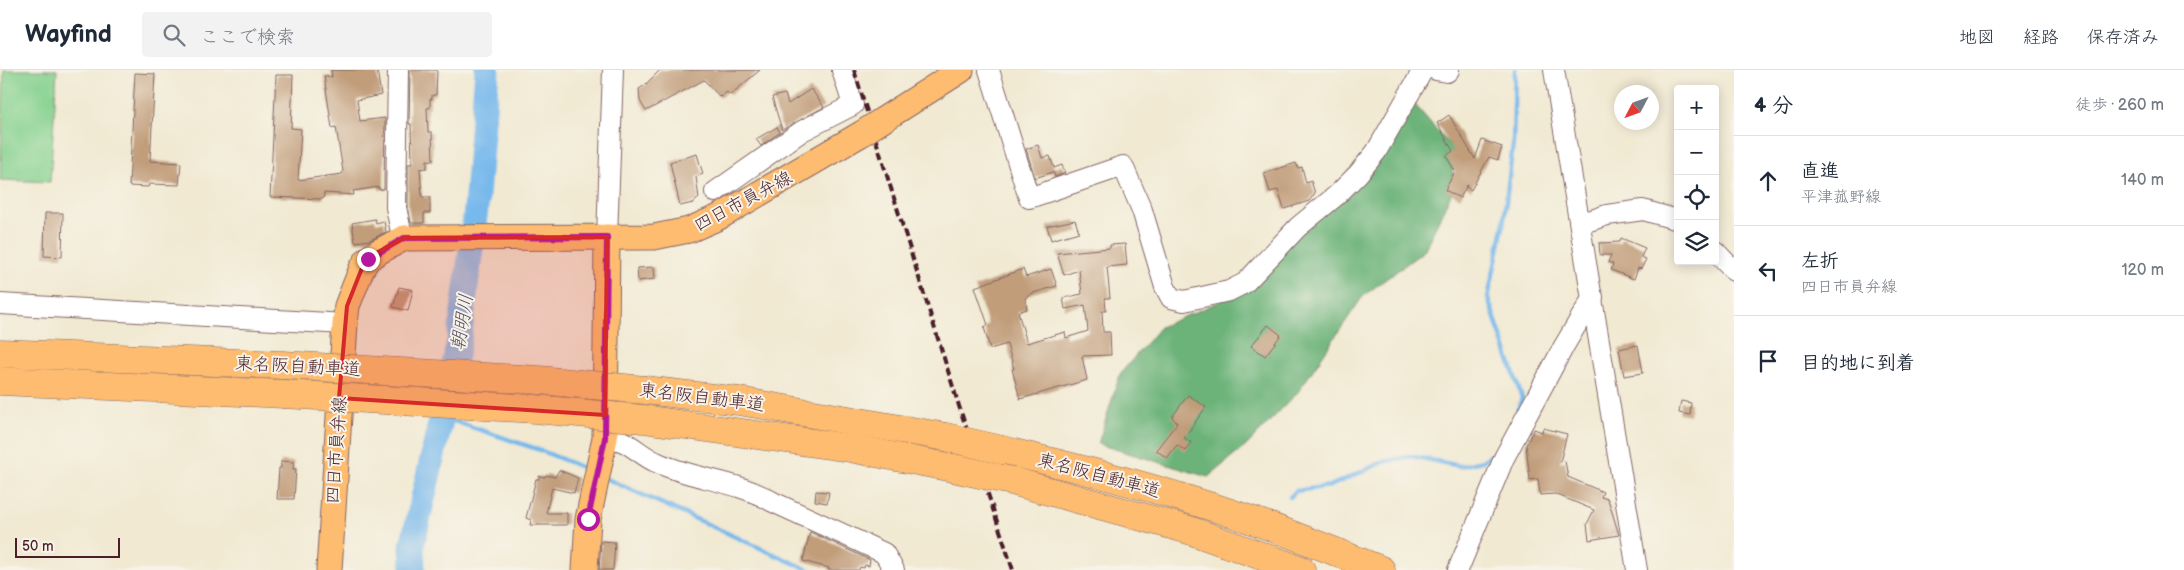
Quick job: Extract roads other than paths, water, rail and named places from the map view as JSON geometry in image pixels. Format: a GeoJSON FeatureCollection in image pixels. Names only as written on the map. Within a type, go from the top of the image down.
{"type":"FeatureCollection","features":[{"type":"Feature","properties":{"kind":"highway","name":"東名阪自動車道"},"geometry":{"type":"LineString","coordinates":[[0,353],[283,365],[539,380],[748,402],[946,437],[1096,472],[1194,501],[1299,538],[1381,570]]}},
{"type":"Feature","properties":{"kind":"highway","name":"東名阪自動車道"},"geometry":{"type":"LineString","coordinates":[[0,381],[284,394],[535,409],[643,419],[850,448],[1012,481],[1189,530],[1301,570]]}},
{"type":"Feature","properties":{"kind":"main road","name":"四日市員弁線"},"geometry":{"type":"LineString","coordinates":[[329,570],[347,306],[362,268],[368,259],[378,252],[416,238],[654,237],[689,230],[719,217],[752,199],[871,128],[961,70]]}},
{"type":"Feature","properties":{"kind":"main road"},"geometry":{"type":"LineString","coordinates":[[585,570],[588,519],[602,450],[598,237]]}},
{"type":"Feature","properties":{"kind":"street"},"geometry":{"type":"LineString","coordinates":[[398,70],[396,207],[401,232],[416,238]]}},
{"type":"Feature","properties":{"kind":"street"},"geometry":{"type":"LineString","coordinates":[[598,237],[613,70]]}},
{"type":"Feature","properties":{"kind":"street"},"geometry":{"type":"LineString","coordinates":[[715,192],[802,131],[853,105],[842,70]]}},
{"type":"Feature","properties":{"kind":"street"},"geometry":{"type":"LineString","coordinates":[[989,70],[1029,198],[1123,166],[1142,210],[1166,287],[1171,298],[1184,301],[1230,291],[1245,283],[1298,227],[1337,195],[1376,152],[1423,70]]}},
{"type":"Feature","properties":{"kind":"street"},"geometry":{"type":"LineString","coordinates":[[1436,70],[1447,72],[1449,70]]}},
{"type":"Feature","properties":{"kind":"street"},"geometry":{"type":"LineString","coordinates":[[1554,70],[1637,570]]}},
{"type":"Feature","properties":{"kind":"street"},"geometry":{"type":"LineString","coordinates":[[1580,224],[1607,215],[1643,210],[1674,219]]}},
{"type":"Feature","properties":{"kind":"street"},"geometry":{"type":"LineString","coordinates":[[1719,255],[1734,271]]}},
{"type":"Feature","properties":{"kind":"street"},"geometry":{"type":"LineString","coordinates":[[1458,570],[1504,458],[1564,346],[1593,297]]}},
{"type":"Feature","properties":{"kind":"street"},"geometry":{"type":"LineString","coordinates":[[0,304],[345,324]]}},
{"type":"Feature","properties":{"kind":"street"},"geometry":{"type":"LineString","coordinates":[[602,450],[614,438],[656,462],[674,469],[756,492],[773,502],[884,553],[894,570]]}},
{"type":"Feature","properties":{"kind":"waterway","name":"朝明川"},"geometry":{"type":"LineString","coordinates":[[413,570],[412,546],[459,342],[476,209],[487,70]]}},
{"type":"Feature","properties":{"kind":"waterway"},"geometry":{"type":"LineString","coordinates":[[1515,70],[1513,144],[1503,227],[1488,298],[1522,398],[1516,415]]}},
{"type":"Feature","properties":{"kind":"waterway"},"geometry":{"type":"LineString","coordinates":[[442,417],[537,449],[591,471]]}},
{"type":"Feature","properties":{"kind":"waterway"},"geometry":{"type":"LineString","coordinates":[[1290,497],[1296,491],[1330,486],[1383,462],[1411,456],[1460,466],[1482,461],[1501,449]]}},
{"type":"Feature","properties":{"kind":"waterway"},"geometry":{"type":"LineString","coordinates":[[605,478],[809,570]]}},
{"type":"Feature","properties":{"kind":"railway"},"geometry":{"type":"LineString","coordinates":[[854,70],[959,406],[1013,570]]}}]}
